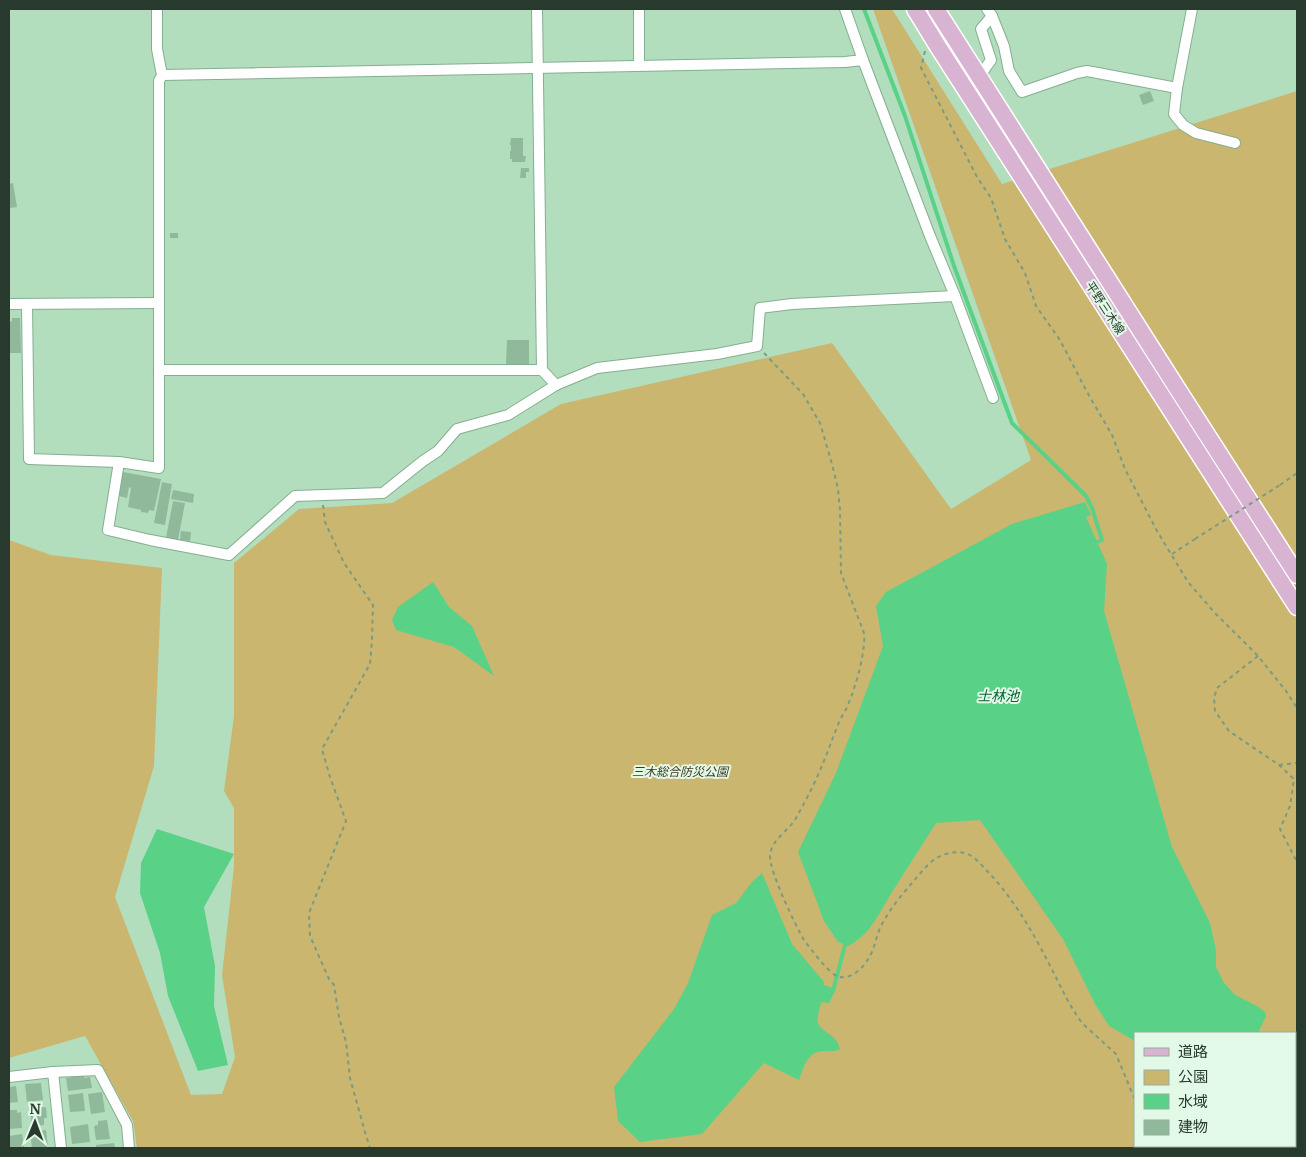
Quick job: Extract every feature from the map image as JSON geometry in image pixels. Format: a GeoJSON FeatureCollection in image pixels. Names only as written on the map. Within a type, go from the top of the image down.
{"type":"FeatureCollection","features":[{"type":"Feature","properties":{"kind":"main road","name":"平野三木線"},"geometry":{"type":"LineString","coordinates":[[915,9],[1297,607]]}},
{"type":"Feature","properties":{"kind":"main road","name":"平野三木線"},"geometry":{"type":"LineString","coordinates":[[936,9],[1297,575]]}},
{"type":"Feature","properties":{"kind":"street"},"geometry":{"type":"LineString","coordinates":[[27,304],[28,459],[119,462],[159,468],[159,81],[162,74],[157,49],[157,9]]}},
{"type":"Feature","properties":{"kind":"street"},"geometry":{"type":"LineString","coordinates":[[538,9],[542,370],[556,385]]}},
{"type":"Feature","properties":{"kind":"street"},"geometry":{"type":"LineString","coordinates":[[639,9],[639,65]]}},
{"type":"Feature","properties":{"kind":"street"},"geometry":{"type":"LineString","coordinates":[[845,9],[930,236],[956,296],[993,398]]}},
{"type":"Feature","properties":{"kind":"street"},"geometry":{"type":"LineString","coordinates":[[1192,9],[1174,114],[1183,125],[1196,134],[1235,143]]}},
{"type":"Feature","properties":{"kind":"street"},"geometry":{"type":"LineString","coordinates":[[979,77],[991,60],[981,29],[990,13]]}},
{"type":"Feature","properties":{"kind":"street"},"geometry":{"type":"LineString","coordinates":[[990,13],[1004,46],[1009,71],[1022,92],[1087,71],[1178,88]]}},
{"type":"Feature","properties":{"kind":"street"},"geometry":{"type":"LineString","coordinates":[[162,74],[845,62],[863,60]]}},
{"type":"Feature","properties":{"kind":"street"},"geometry":{"type":"LineString","coordinates":[[119,462],[108,530],[150,540],[229,554],[295,496],[383,493],[438,451],[457,430],[508,415],[556,385],[597,368],[718,354],[757,346],[760,308],[792,304],[956,296]]}},
{"type":"Feature","properties":{"kind":"street"},"geometry":{"type":"LineString","coordinates":[[9,304],[159,303]]}},
{"type":"Feature","properties":{"kind":"street"},"geometry":{"type":"LineString","coordinates":[[160,370],[542,370]]}},
{"type":"Feature","properties":{"kind":"street"},"geometry":{"type":"LineString","coordinates":[[9,1076],[98,1070],[127,1125],[129,1148]]}},
{"type":"Feature","properties":{"kind":"street"},"geometry":{"type":"LineString","coordinates":[[53,1072],[61,1148]]}},
{"type":"Feature","properties":{"kind":"path"},"geometry":{"type":"LineString","coordinates":[[937,45],[925,51],[921,68],[977,177],[991,198],[1005,239],[1025,272],[1036,306],[1060,340],[1112,436],[1157,531],[1188,582],[1214,612],[1258,656],[1297,708]]}},
{"type":"Feature","properties":{"kind":"path"},"geometry":{"type":"LineString","coordinates":[[757,346],[803,394],[820,423],[838,489],[841,573],[864,633],[861,664],[850,701],[840,720],[822,768],[795,820],[774,843],[771,850],[770,861],[799,932],[811,949],[834,974],[839,977],[850,976],[861,969],[871,955],[879,929],[888,914],[934,859],[952,852],[967,853],[981,864],[1010,898],[1039,945],[1065,997],[1078,1018],[1116,1054],[1134,1098]]}},
{"type":"Feature","properties":{"kind":"path"},"geometry":{"type":"LineString","coordinates":[[1172,554],[1297,474]]}},
{"type":"Feature","properties":{"kind":"path"},"geometry":{"type":"LineString","coordinates":[[322,495],[325,522],[344,563],[373,605],[373,623],[370,664],[322,749],[346,821],[309,913],[310,936],[334,985],[339,1017],[346,1042],[350,1078],[370,1148]]}},
{"type":"Feature","properties":{"kind":"path"},"geometry":{"type":"LineString","coordinates":[[1258,656],[1217,688],[1214,698],[1215,711],[1229,731],[1279,766],[1294,779],[1290,806],[1280,829],[1297,862]]}},
{"type":"Feature","properties":{"kind":"path"},"geometry":{"type":"LineString","coordinates":[[1279,766],[1297,763]]}},
{"type":"Feature","properties":{"kind":"green space","name":"三木総合防災公園"},"geometry":{"type":"Polygon","coordinates":[[[873,9],[892,9],[1002,184],[1297,91],[1297,1148],[137,1148],[133,1121],[85,1036],[9,1058],[9,540],[51,555],[162,568],[154,766],[115,897],[191,1095],[222,1094],[235,1057],[222,975],[234,866],[234,808],[224,791],[234,716],[234,563],[299,509],[392,503],[561,404],[832,343],[951,509],[1031,460],[873,9]]]}},
{"type":"Feature","properties":{"kind":"water","name":"士林池"},"geometry":{"type":"Polygon","coordinates":[[[1085,502],[1091,515],[1086,517],[1107,564],[1104,611],[1172,847],[1210,923],[1216,950],[1216,967],[1224,983],[1235,995],[1265,1012],[1266,1016],[1258,1032],[1134,1032],[1134,1040],[1109,1026],[1095,1004],[1063,939],[980,820],[936,823],[875,921],[856,941],[848,946],[838,942],[824,921],[798,852],[836,773],[883,646],[876,606],[886,592],[1012,524],[1085,502]]]}},
{"type":"Feature","properties":{"kind":"water"},"geometry":{"type":"Polygon","coordinates":[[[433,582],[449,607],[472,626],[494,676],[454,647],[396,630],[392,620],[398,607],[433,582]]]}},
{"type":"Feature","properties":{"kind":"water"},"geometry":{"type":"Polygon","coordinates":[[[157,829],[234,854],[204,907],[215,966],[214,1006],[228,1065],[198,1071],[168,996],[160,953],[140,893],[141,863],[157,829]]]}},
{"type":"Feature","properties":{"kind":"water"},"geometry":{"type":"Polygon","coordinates":[[[762,873],[792,944],[824,982],[824,985],[836,989],[829,1003],[821,1002],[818,1023],[832,1036],[840,1049],[818,1052],[810,1057],[799,1080],[764,1063],[702,1134],[640,1142],[618,1121],[614,1087],[674,1009],[688,983],[712,915],[736,903],[752,882],[762,873]]]}},
{"type":"Feature","properties":{"kind":"water"},"geometry":{"type":"Polygon","coordinates":[[[1296,1125],[1297,1148],[1251,1148],[1296,1147],[1296,1125]]]}},
{"type":"Feature","properties":{"kind":"building"},"geometry":{"type":"Polygon","coordinates":[[[1150,91],[1154,101],[1143,105],[1139,95],[1150,91]]]}},
{"type":"Feature","properties":{"kind":"building"},"geometry":{"type":"Polygon","coordinates":[[[511,138],[523,138],[525,162],[512,162],[512,159],[510,159],[511,138]]]}},
{"type":"Feature","properties":{"kind":"building"},"geometry":{"type":"Polygon","coordinates":[[[521,168],[529,168],[529,172],[526,172],[526,178],[520,178],[521,168]]]}},
{"type":"Feature","properties":{"kind":"building"},"geometry":{"type":"Polygon","coordinates":[[[13,183],[17,207],[10,208],[9,184],[13,183]]]}},
{"type":"Feature","properties":{"kind":"building"},"geometry":{"type":"Polygon","coordinates":[[[170,233],[178,233],[178,238],[170,238],[170,233]]]}},
{"type":"Feature","properties":{"kind":"building"},"geometry":{"type":"Polygon","coordinates":[[[12,318],[20,318],[21,353],[9,353],[9,322],[12,321],[12,318]]]}},
{"type":"Feature","properties":{"kind":"building"},"geometry":{"type":"Polygon","coordinates":[[[507,340],[529,340],[529,364],[506,364],[507,340]]]}},
{"type":"Feature","properties":{"kind":"building"},"geometry":{"type":"Polygon","coordinates":[[[123,472],[161,479],[154,511],[149,510],[148,513],[141,512],[141,510],[128,507],[131,488],[129,487],[127,498],[119,496],[123,472]]]}},
{"type":"Feature","properties":{"kind":"building"},"geometry":{"type":"Polygon","coordinates":[[[162,482],[172,484],[165,525],[154,523],[162,482]]]}},
{"type":"Feature","properties":{"kind":"building"},"geometry":{"type":"Polygon","coordinates":[[[173,490],[194,494],[193,503],[171,499],[173,490]]]}},
{"type":"Feature","properties":{"kind":"building"},"geometry":{"type":"Polygon","coordinates":[[[173,501],[185,503],[178,540],[166,538],[173,501]]]}},
{"type":"Feature","properties":{"kind":"building"},"geometry":{"type":"Polygon","coordinates":[[[181,531],[191,532],[190,541],[180,540],[181,531]]]}},
{"type":"Feature","properties":{"kind":"building"},"geometry":{"type":"Polygon","coordinates":[[[84,1075],[84,1078],[90,1077],[92,1088],[68,1091],[66,1078],[84,1075]]]}},
{"type":"Feature","properties":{"kind":"building"},"geometry":{"type":"Polygon","coordinates":[[[41,1083],[43,1100],[27,1102],[25,1084],[41,1083]]]}},
{"type":"Feature","properties":{"kind":"building"},"geometry":{"type":"Polygon","coordinates":[[[16,1086],[18,1102],[9,1103],[9,1087],[16,1086]]]}},
{"type":"Feature","properties":{"kind":"building"},"geometry":{"type":"Polygon","coordinates":[[[102,1092],[105,1112],[91,1114],[88,1094],[102,1092]]]}},
{"type":"Feature","properties":{"kind":"building"},"geometry":{"type":"Polygon","coordinates":[[[83,1093],[85,1111],[70,1112],[68,1095],[83,1093]]]}},
{"type":"Feature","properties":{"kind":"building"},"geometry":{"type":"Polygon","coordinates":[[[46,1107],[47,1118],[44,1118],[44,1125],[32,1126],[30,1109],[46,1107]]]}},
{"type":"Feature","properties":{"kind":"building"},"geometry":{"type":"Polygon","coordinates":[[[9,1110],[17,1110],[17,1113],[21,1112],[22,1128],[9,1129],[9,1110]]]}},
{"type":"Feature","properties":{"kind":"building"},"geometry":{"type":"Polygon","coordinates":[[[107,1120],[110,1139],[96,1140],[94,1126],[98,1125],[98,1121],[107,1120]]]}},
{"type":"Feature","properties":{"kind":"building"},"geometry":{"type":"Polygon","coordinates":[[[88,1124],[90,1142],[72,1144],[70,1127],[88,1124]]]}},
{"type":"Feature","properties":{"kind":"building"},"geometry":{"type":"Polygon","coordinates":[[[46,1130],[48,1148],[32,1148],[30,1132],[46,1130]]]}},
{"type":"Feature","properties":{"kind":"building"},"geometry":{"type":"Polygon","coordinates":[[[22,1134],[24,1148],[9,1148],[9,1136],[22,1134]]]}},
{"type":"Feature","properties":{"kind":"building"},"geometry":{"type":"Polygon","coordinates":[[[114,1143],[115,1148],[96,1148],[96,1145],[114,1143]]]}},
{"type":"Feature","properties":{"kind":"waterway"},"geometry":{"type":"LineString","coordinates":[[864,9],[905,116],[954,266],[1012,423],[1086,496],[1092,508],[1102,540],[1097,542]]}},
{"type":"Feature","properties":{"kind":"waterway"},"geometry":{"type":"LineString","coordinates":[[834,987],[845,945]]}}]}
